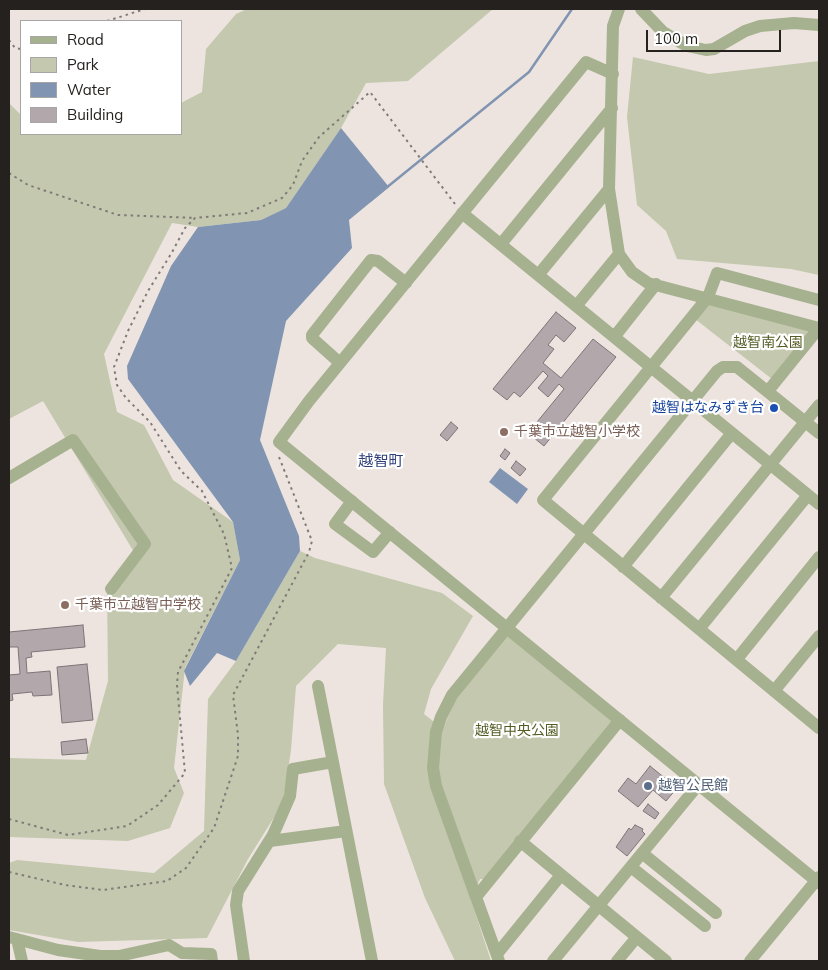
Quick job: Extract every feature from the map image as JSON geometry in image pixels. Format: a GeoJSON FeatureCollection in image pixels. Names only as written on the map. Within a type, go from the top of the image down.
{"type":"FeatureCollection","features":[{"type":"Feature","properties":{"kind":"street"},"geometry":{"type":"LineString","coordinates":[[619,9],[613,26],[610,189],[619,254],[625,264],[640,279],[819,328],[768,391]]}},
{"type":"Feature","properties":{"kind":"street"},"geometry":{"type":"LineString","coordinates":[[641,9],[663,32],[687,46],[706,50],[714,49],[745,31],[760,26],[794,23],[819,25]]}},
{"type":"Feature","properties":{"kind":"street"},"geometry":{"type":"LineString","coordinates":[[613,74],[586,62],[340,363],[279,442],[818,880],[750,961]]}},
{"type":"Feature","properties":{"kind":"street"},"geometry":{"type":"LineString","coordinates":[[501,244],[612,108]]}},
{"type":"Feature","properties":{"kind":"street"},"geometry":{"type":"LineString","coordinates":[[539,274],[610,189]]}},
{"type":"Feature","properties":{"kind":"street"},"geometry":{"type":"LineString","coordinates":[[462,213],[819,504]]}},
{"type":"Feature","properties":{"kind":"street"},"geometry":{"type":"LineString","coordinates":[[576,305],[619,254]]}},
{"type":"Feature","properties":{"kind":"street"},"geometry":{"type":"LineString","coordinates":[[340,363],[312,338],[312,335],[365,267],[374,259],[406,283]]}},
{"type":"Feature","properties":{"kind":"street"},"geometry":{"type":"LineString","coordinates":[[817,721],[774,690],[543,500],[708,297],[716,273],[819,300]]}},
{"type":"Feature","properties":{"kind":"street"},"geometry":{"type":"LineString","coordinates":[[614,336],[656,284]]}},
{"type":"Feature","properties":{"kind":"street"},"geometry":{"type":"LineString","coordinates":[[498,958],[441,801],[433,768],[434,749],[441,717],[449,700],[717,371],[730,366],[744,372],[819,434]]}},
{"type":"Feature","properties":{"kind":"street"},"geometry":{"type":"LineString","coordinates":[[661,598],[819,406]]}},
{"type":"Feature","properties":{"kind":"street"},"geometry":{"type":"LineString","coordinates":[[623,567],[732,433]]}},
{"type":"Feature","properties":{"kind":"street"},"geometry":{"type":"LineString","coordinates":[[9,478],[73,440],[145,544],[111,589]]}},
{"type":"Feature","properties":{"kind":"street"},"geometry":{"type":"LineString","coordinates":[[699,629],[808,495]]}},
{"type":"Feature","properties":{"kind":"street"},"geometry":{"type":"LineString","coordinates":[[352,501],[335,524],[373,552],[390,532]]}},
{"type":"Feature","properties":{"kind":"street"},"geometry":{"type":"LineString","coordinates":[[737,659],[819,557]]}},
{"type":"Feature","properties":{"kind":"street"},"geometry":{"type":"LineString","coordinates":[[774,690],[819,636]]}},
{"type":"Feature","properties":{"kind":"street"},"geometry":{"type":"LineString","coordinates":[[318,686],[372,961]]}},
{"type":"Feature","properties":{"kind":"street"},"geometry":{"type":"LineString","coordinates":[[476,897],[620,720]]}},
{"type":"Feature","properties":{"kind":"street"},"geometry":{"type":"LineString","coordinates":[[244,961],[236,905],[238,892],[270,841],[290,796],[293,769],[333,762]]}},
{"type":"Feature","properties":{"kind":"street"},"geometry":{"type":"LineString","coordinates":[[553,961],[699,784]]}},
{"type":"Feature","properties":{"kind":"street"},"geometry":{"type":"LineString","coordinates":[[270,841],[346,831]]}},
{"type":"Feature","properties":{"kind":"street"},"geometry":{"type":"LineString","coordinates":[[520,841],[666,961]]}},
{"type":"Feature","properties":{"kind":"street"},"geometry":{"type":"LineString","coordinates":[[642,853],[716,913]]}},
{"type":"Feature","properties":{"kind":"street"},"geometry":{"type":"LineString","coordinates":[[631,867],[705,926]]}},
{"type":"Feature","properties":{"kind":"street"},"geometry":{"type":"LineString","coordinates":[[498,958],[561,875]]}},
{"type":"Feature","properties":{"kind":"street"},"geometry":{"type":"LineString","coordinates":[[688,912],[698,899]]}},
{"type":"Feature","properties":{"kind":"street"},"geometry":{"type":"LineString","coordinates":[[617,961],[637,937]]}},
{"type":"Feature","properties":{"kind":"street"},"geometry":{"type":"LineString","coordinates":[[13,938],[60,955],[101,958],[141,956],[169,945],[183,957],[211,954],[212,961]]}},
{"type":"Feature","properties":{"kind":"street"},"geometry":{"type":"LineString","coordinates":[[13,938],[22,961]]}},
{"type":"Feature","properties":{"kind":"path"},"geometry":{"type":"LineString","coordinates":[[110,20],[145,9]]}},
{"type":"Feature","properties":{"kind":"path"},"geometry":{"type":"LineString","coordinates":[[9,40],[15,48],[20,48]]}},
{"type":"Feature","properties":{"kind":"path"},"geometry":{"type":"LineString","coordinates":[[9,173],[28,185],[118,215],[195,218],[248,213],[282,198],[293,185],[302,161],[319,137],[370,92],[462,213]]}},
{"type":"Feature","properties":{"kind":"path"},"geometry":{"type":"LineString","coordinates":[[9,819],[68,835],[127,826],[158,805],[185,773],[177,685],[178,672],[232,568],[224,534],[202,491],[181,471],[150,422],[126,398],[118,385],[114,367],[128,331],[148,291],[172,254],[184,228],[195,218]]}},
{"type":"Feature","properties":{"kind":"path"},"geometry":{"type":"LineString","coordinates":[[9,872],[65,885],[103,890],[167,881],[186,868],[214,828],[238,756],[238,735],[233,695],[309,552],[312,541],[278,454],[279,442]]}},
{"type":"Feature","properties":{"kind":"green space"},"geometry":{"type":"Polygon","coordinates":[[[247,9],[493,9],[408,81],[366,83],[341,128],[286,208],[261,220],[198,227],[172,223],[104,354],[117,412],[144,425],[173,480],[233,522],[240,560],[185,668],[174,768],[184,793],[170,828],[128,841],[9,837],[9,758],[86,760],[108,681],[107,585],[134,552],[43,401],[9,419],[9,103],[20,114],[20,135],[182,135],[182,102],[202,92],[206,49],[236,14],[247,9]]]}},
{"type":"Feature","properties":{"kind":"green space"},"geometry":{"type":"Polygon","coordinates":[[[633,57],[709,74],[819,61],[819,275],[791,269],[677,259],[666,231],[637,205],[627,117],[633,57]]]}},
{"type":"Feature","properties":{"kind":"green space","name":"越智南公園"},"geometry":{"type":"Polygon","coordinates":[[[708,304],[809,327],[810,333],[772,379],[695,319],[708,304]]]}},
{"type":"Feature","properties":{"kind":"green space","name":"越智中央公園"},"geometry":{"type":"Polygon","coordinates":[[[300,551],[315,558],[442,593],[473,616],[431,689],[424,714],[443,729],[457,696],[508,633],[615,722],[484,879],[480,879],[471,900],[491,961],[455,961],[425,898],[384,784],[383,705],[386,648],[338,644],[296,686],[291,750],[283,803],[248,859],[207,938],[78,942],[9,930],[9,863],[17,860],[154,873],[204,831],[208,699],[236,661],[300,551]]]}},
{"type":"Feature","properties":{"kind":"water"},"geometry":{"type":"Polygon","coordinates":[[[341,128],[389,187],[349,220],[352,248],[286,321],[260,440],[299,536],[300,551],[236,661],[217,653],[190,686],[184,671],[240,560],[233,522],[128,379],[127,366],[171,266],[198,227],[261,220],[286,208],[341,128]]]}},
{"type":"Feature","properties":{"kind":"water"},"geometry":{"type":"Polygon","coordinates":[[[500,468],[528,489],[517,504],[489,482],[500,468]]]}},
{"type":"Feature","properties":{"kind":"building"},"geometry":{"type":"Polygon","coordinates":[[[556,312],[576,328],[564,342],[556,335],[548,345],[554,349],[543,363],[561,378],[593,339],[616,357],[544,446],[528,433],[564,389],[559,384],[548,397],[538,388],[548,376],[543,371],[520,397],[514,392],[507,400],[493,389],[556,312]]]}},
{"type":"Feature","properties":{"kind":"building"},"geometry":{"type":"Polygon","coordinates":[[[451,422],[458,428],[447,441],[440,435],[451,422]]]}},
{"type":"Feature","properties":{"kind":"building"},"geometry":{"type":"Polygon","coordinates":[[[505,449],[510,453],[505,460],[500,456],[505,449]]]}},
{"type":"Feature","properties":{"kind":"building"},"geometry":{"type":"Polygon","coordinates":[[[516,461],[526,469],[520,476],[511,468],[516,461]]]}},
{"type":"Feature","properties":{"kind":"building"},"geometry":{"type":"Polygon","coordinates":[[[83,625],[85,647],[31,652],[32,657],[26,658],[27,673],[50,671],[52,695],[33,696],[32,692],[12,694],[13,700],[9,701],[9,675],[20,674],[18,647],[9,647],[9,632],[83,625]]]}},
{"type":"Feature","properties":{"kind":"building"},"geometry":{"type":"Polygon","coordinates":[[[87,664],[93,720],[62,723],[57,667],[87,664]]]}},
{"type":"Feature","properties":{"kind":"building"},"geometry":{"type":"Polygon","coordinates":[[[86,739],[88,753],[62,755],[61,742],[86,739]]]}},
{"type":"Feature","properties":{"kind":"building","name":"越智公民館"},"geometry":{"type":"Polygon","coordinates":[[[650,766],[677,788],[666,801],[653,790],[638,807],[618,791],[628,778],[636,784],[650,766]]]}},
{"type":"Feature","properties":{"kind":"building"},"geometry":{"type":"Polygon","coordinates":[[[648,804],[659,813],[655,819],[643,811],[648,804]]]}},
{"type":"Feature","properties":{"kind":"building"},"geometry":{"type":"Polygon","coordinates":[[[635,825],[643,829],[642,831],[645,834],[627,856],[616,847],[629,828],[631,830],[635,825]]]}},
{"type":"Feature","properties":{"kind":"waterway"},"geometry":{"type":"LineString","coordinates":[[370,201],[529,72],[572,9]]}},
{"type":"Feature","properties":{"kind":"place","name":"越智はなみずき台"},"geometry":{"type":"Point","coordinates":[774,408]}},
{"type":"Feature","properties":{"kind":"place","name":"千葉市立越智小学校"},"geometry":{"type":"Point","coordinates":[504,432]}},
{"type":"Feature","properties":{"kind":"place","name":"千葉市立越智中学校"},"geometry":{"type":"Point","coordinates":[65,605]}},
{"type":"Feature","properties":{"kind":"place","name":"越智公民館"},"geometry":{"type":"Point","coordinates":[648,786]}},
{"type":"Feature","properties":{"kind":"district","name":"越智町"},"geometry":{"type":"Point","coordinates":[381,461]}}]}
